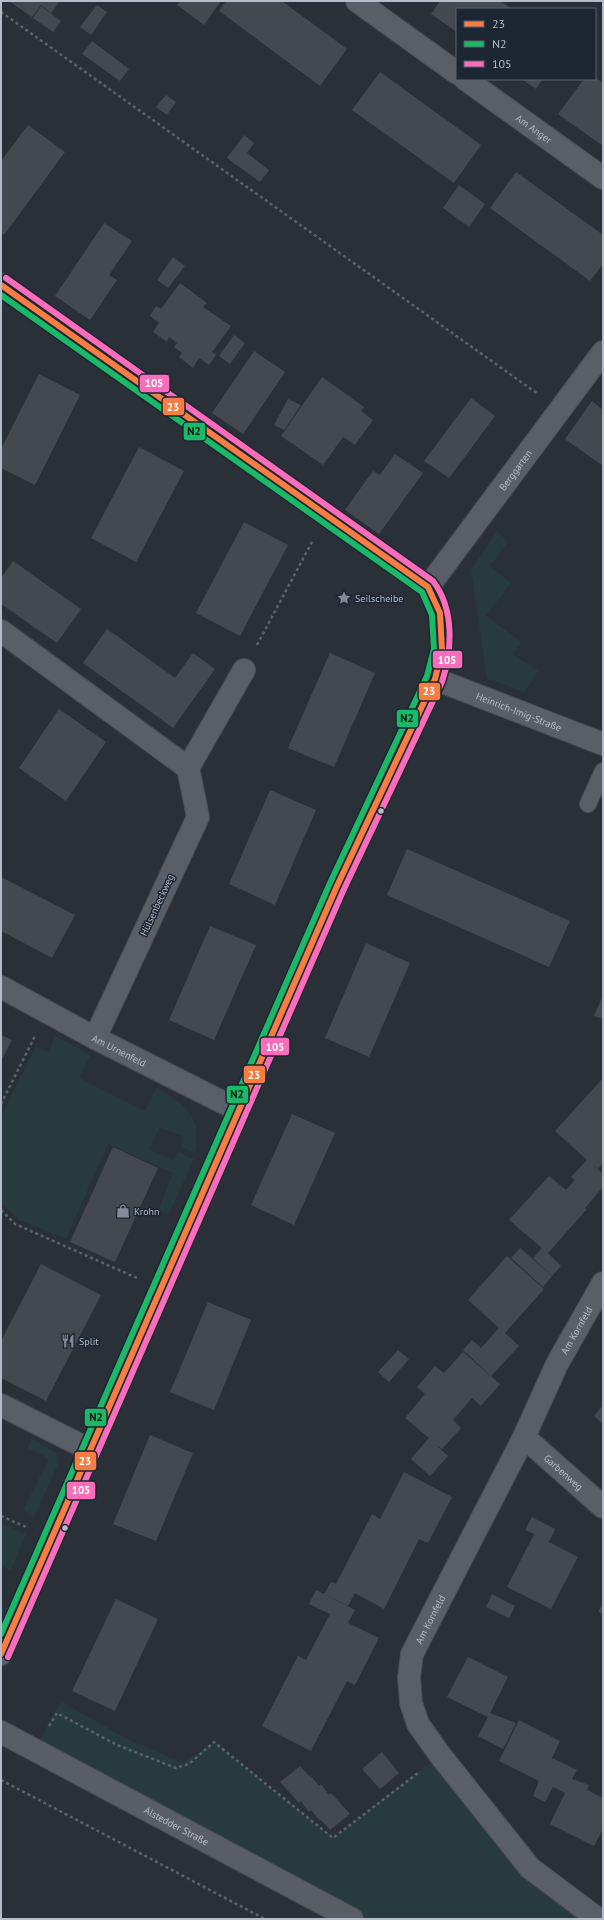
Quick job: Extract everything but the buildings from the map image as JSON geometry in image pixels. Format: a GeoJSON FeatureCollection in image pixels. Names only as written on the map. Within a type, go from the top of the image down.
{"type":"FeatureCollection","features":[{"type":"Feature","properties":{"kind":"street"},"geometry":{"type":"LineString","coordinates":[[356,1],[456,72]]}},
{"type":"Feature","properties":{"kind":"street","name":"Am Anger"},"geometry":{"type":"LineString","coordinates":[[466,80],[603,178]]}},
{"type":"Feature","properties":{"kind":"street"},"geometry":{"type":"LineString","coordinates":[[1,285],[428,587],[440,613],[442,650],[435,679],[337,886],[1,1654]]}},
{"type":"Feature","properties":{"kind":"street","name":"Berggarten"},"geometry":{"type":"LineString","coordinates":[[428,587],[603,352]]}},
{"type":"Feature","properties":{"kind":"street"},"geometry":{"type":"LineString","coordinates":[[1,631],[188,768],[244,670]]}},
{"type":"Feature","properties":{"kind":"street","name":"Heinrich-Imig-Straße"},"geometry":{"type":"LineString","coordinates":[[435,679],[603,744]]}},
{"type":"Feature","properties":{"kind":"street","name":"Hülsenbeckweg"},"geometry":{"type":"LineString","coordinates":[[95,1038],[198,817],[188,768]]}},
{"type":"Feature","properties":{"kind":"street","name":"Am Urnenfeld"},"geometry":{"type":"LineString","coordinates":[[1,987],[95,1038],[238,1110]]}},
{"type":"Feature","properties":{"kind":"street","name":"Am Kornfeld"},"geometry":{"type":"LineString","coordinates":[[598,1919],[530,1868],[440,1755],[418,1724],[411,1703],[409,1677],[412,1654],[524,1437],[557,1364],[603,1283]]}},
{"type":"Feature","properties":{"kind":"street"},"geometry":{"type":"LineString","coordinates":[[1,1405],[90,1450]]}},
{"type":"Feature","properties":{"kind":"street","name":"Garbenweg"},"geometry":{"type":"LineString","coordinates":[[524,1437],[603,1507]]}},
{"type":"Feature","properties":{"kind":"street","name":"Alstedder Straße"},"geometry":{"type":"LineString","coordinates":[[1,1732],[352,1919]]}},
{"type":"Feature","properties":{"kind":"lane"},"geometry":{"type":"LineString","coordinates":[[588,804],[603,771]]}},
{"type":"Feature","properties":{"kind":"path"},"geometry":{"type":"LineString","coordinates":[[1,12],[560,410]]}},
{"type":"Feature","properties":{"kind":"path"},"geometry":{"type":"LineString","coordinates":[[244,670],[326,515]]}},
{"type":"Feature","properties":{"kind":"path"},"geometry":{"type":"LineString","coordinates":[[1,1104],[48,1012]]}},
{"type":"Feature","properties":{"kind":"path"},"geometry":{"type":"LineString","coordinates":[[1,1210],[15,1224],[161,1288]]}},
{"type":"Feature","properties":{"kind":"path"},"geometry":{"type":"LineString","coordinates":[[35,1750],[57,1713],[118,1745],[176,1768],[189,1764],[214,1742],[333,1838],[440,1755]]}},
{"type":"Feature","properties":{"kind":"path"},"geometry":{"type":"LineString","coordinates":[[1,1780],[265,1919]]}},
{"type":"Feature","properties":{"kind":"green space"},"geometry":{"type":"Polygon","coordinates":[[[497,531],[508,542],[490,566],[511,583],[486,616],[521,642],[513,654],[538,671],[525,692],[487,679],[471,570],[497,531]]]}},
{"type":"Feature","properties":{"kind":"green space"},"geometry":{"type":"Polygon","coordinates":[[[55,1036],[91,1055],[79,1078],[145,1111],[156,1087],[175,1099],[189,1113],[197,1130],[195,1153],[182,1147],[184,1137],[160,1127],[149,1149],[174,1161],[178,1152],[194,1159],[169,1214],[158,1211],[173,1173],[108,1144],[66,1239],[19,1220],[1,1203],[1,1117],[36,1046],[49,1052],[55,1036]]]}},
{"type":"Feature","properties":{"kind":"green space"},"geometry":{"type":"Polygon","coordinates":[[[31,1438],[59,1455],[58,1464],[34,1518],[23,1510],[49,1459],[28,1448],[31,1438]]]}},
{"type":"Feature","properties":{"kind":"green space"},"geometry":{"type":"Polygon","coordinates":[[[1,1523],[26,1534],[11,1570],[1,1566],[1,1523]]]}},
{"type":"Feature","properties":{"kind":"green space"},"geometry":{"type":"Polygon","coordinates":[[[62,1702],[129,1740],[183,1763],[214,1742],[333,1838],[440,1755],[589,1919],[352,1919],[35,1750],[54,1713],[62,1702]]]}},
{"type":"Feature","properties":{"kind":"transit line","name":"105"},"geometry":{"type":"LineString","coordinates":[[6,278],[433,581],[440,592],[445,605],[450,630],[448,657],[442,682],[344,889],[8,1657]]}},
{"type":"Feature","properties":{"kind":"transit line","name":"23"},"geometry":{"type":"LineString","coordinates":[[1,285],[428,587],[440,613],[442,650],[435,679],[337,886],[1,1654]]}},
{"type":"Feature","properties":{"kind":"transit line","name":"N2"},"geometry":{"type":"LineString","coordinates":[[1,295],[422,592],[432,615],[434,649],[427,676],[330,883],[1,1634]]}},
{"type":"Feature","properties":{"kind":"place","name":"Seilscheibe"},"geometry":{"type":"Point","coordinates":[344,598]}},
{"type":"Feature","properties":{"kind":"place","name":"Krohn"},"geometry":{"type":"Point","coordinates":[123,1211]}},
{"type":"Feature","properties":{"kind":"place","name":"Split"},"geometry":{"type":"Point","coordinates":[68,1341]}}]}
